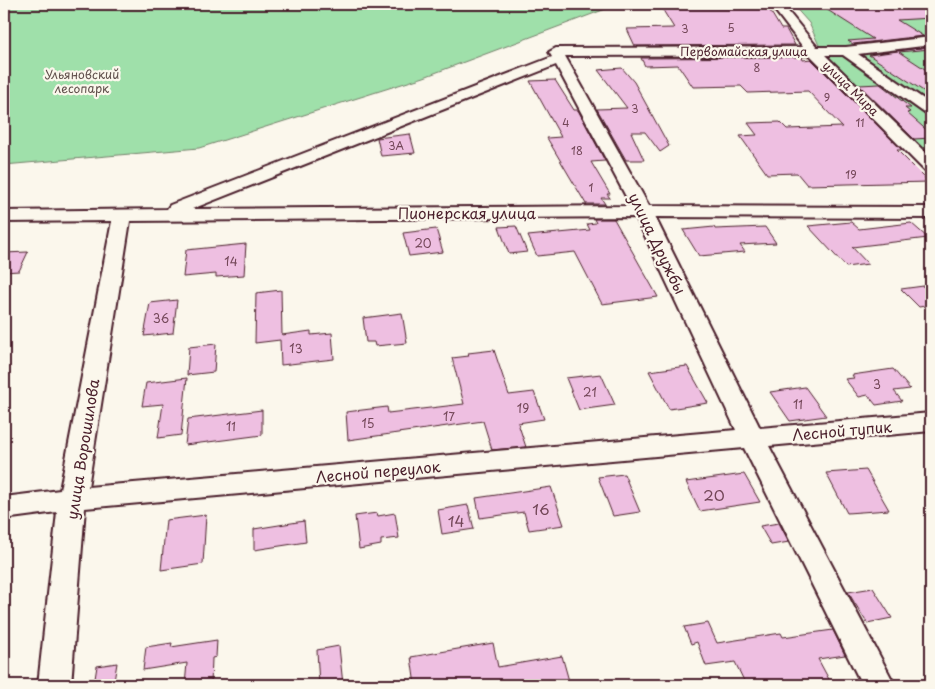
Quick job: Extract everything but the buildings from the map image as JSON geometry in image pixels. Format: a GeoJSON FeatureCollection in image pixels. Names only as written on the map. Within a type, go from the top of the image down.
{"type":"FeatureCollection","features":[{"type":"Feature","properties":{"kind":"street","name":"улица Мира"},"geometry":{"type":"LineString","coordinates":[[776,4],[813,51],[931,167]]}},
{"type":"Feature","properties":{"kind":"street"},"geometry":{"type":"LineString","coordinates":[[922,4],[931,9]]}},
{"type":"Feature","properties":{"kind":"street","name":"Первомайская улица"},"geometry":{"type":"LineString","coordinates":[[558,56],[846,51],[931,41]]}},
{"type":"Feature","properties":{"kind":"street"},"geometry":{"type":"LineString","coordinates":[[846,51],[931,111]]}},
{"type":"Feature","properties":{"kind":"street"},"geometry":{"type":"LineString","coordinates":[[162,214],[558,56]]}},
{"type":"Feature","properties":{"kind":"street","name":"улица Дружбы"},"geometry":{"type":"LineString","coordinates":[[558,56],[643,211],[752,438],[879,685]]}},
{"type":"Feature","properties":{"kind":"street","name":"Пионерская улица"},"geometry":{"type":"LineString","coordinates":[[4,216],[643,211],[931,212]]}},
{"type":"Feature","properties":{"kind":"street","name":"улица Ворошилова"},"geometry":{"type":"LineString","coordinates":[[54,685],[72,499],[122,214]]}},
{"type":"Feature","properties":{"kind":"street","name":"Лесной тупик"},"geometry":{"type":"LineString","coordinates":[[752,438],[931,422]]}},
{"type":"Feature","properties":{"kind":"street","name":"Лесной переулок"},"geometry":{"type":"LineString","coordinates":[[4,508],[72,499],[752,438]]}},
{"type":"Feature","properties":{"kind":"green space","name":"Ульяновский лесопарк"},"geometry":{"type":"Polygon","coordinates":[[[4,4],[619,4],[424,77],[199,148],[4,165],[4,4]]]}},
{"type":"Feature","properties":{"kind":"green space"},"geometry":{"type":"Polygon","coordinates":[[[792,4],[931,4],[931,164],[822,52],[809,23],[792,4]]]}}]}
